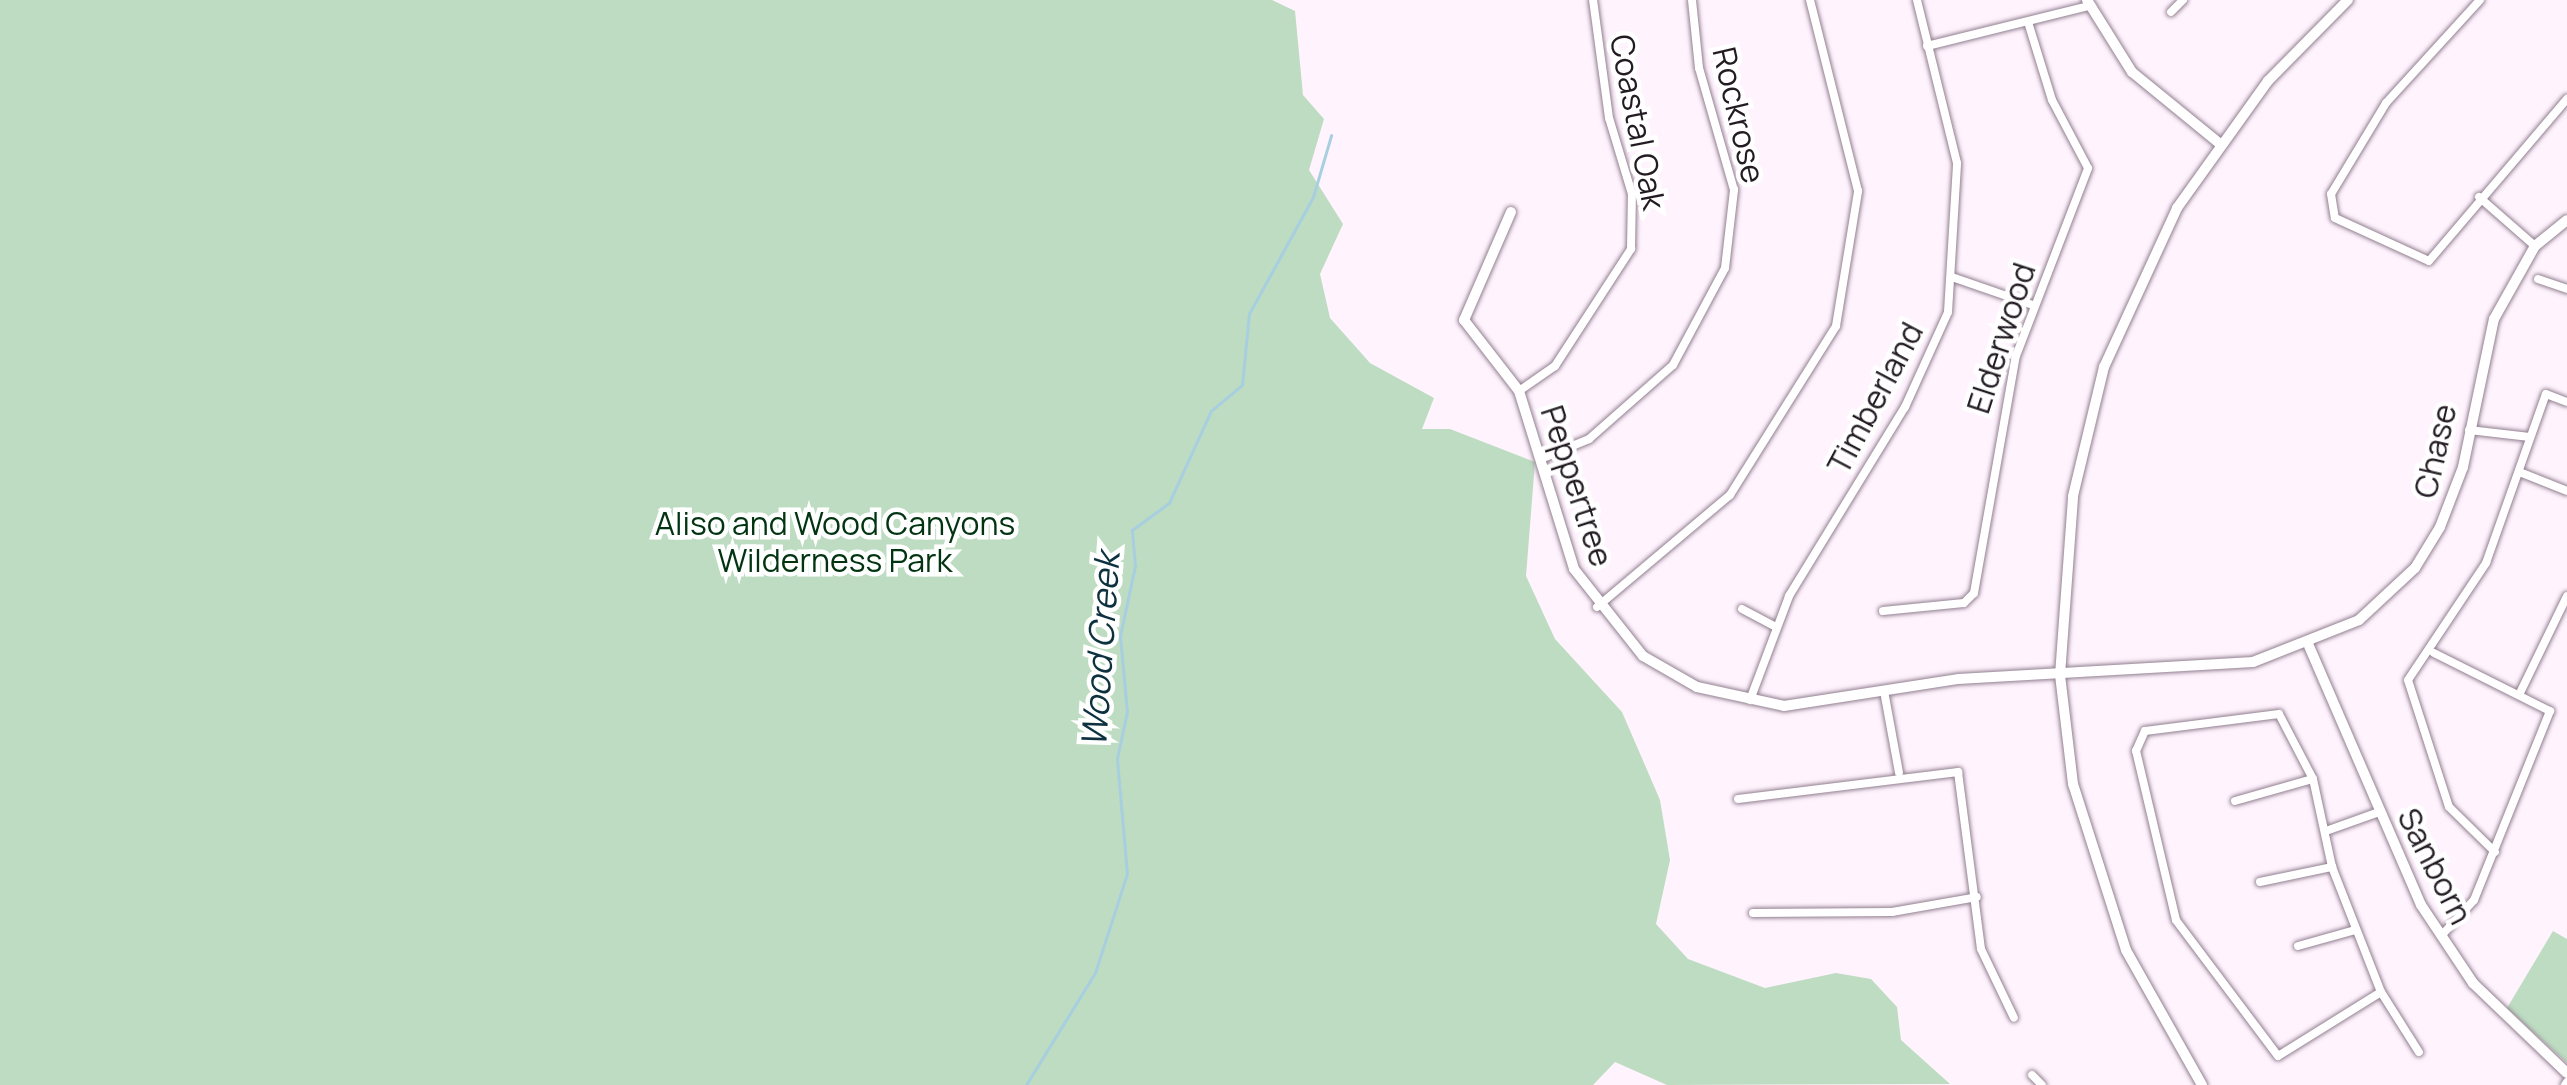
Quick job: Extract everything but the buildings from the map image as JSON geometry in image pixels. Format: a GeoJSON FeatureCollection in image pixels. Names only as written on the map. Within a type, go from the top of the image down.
{"type":"FeatureCollection","features":[{"type":"Feature","properties":{"kind":"street","name":"Coastal Oak"},"geometry":{"type":"LineString","coordinates":[[1519,391],[1555,366],[1630,249],[1632,194],[1609,118],[1593,0]]}},
{"type":"Feature","properties":{"kind":"street","name":"Rockrose"},"geometry":{"type":"LineString","coordinates":[[1543,458],[1590,439],[1673,365],[1725,268],[1734,190],[1699,68],[1692,0]]}},
{"type":"Feature","properties":{"kind":"street"},"geometry":{"type":"LineString","coordinates":[[1596,607],[1730,495],[1836,326],[1858,191],[1810,0]]}},
{"type":"Feature","properties":{"kind":"street","name":"Timberland"},"geometry":{"type":"LineString","coordinates":[[1749,702],[1776,627],[1924,369],[1952,277],[1957,162],[1916,0]]}},
{"type":"Feature","properties":{"kind":"street"},"geometry":{"type":"LineString","coordinates":[[2171,12],[2183,0]]}},
{"type":"Feature","properties":{"kind":"street"},"geometry":{"type":"LineString","coordinates":[[2202,1085],[2112,918],[2073,784],[2060,675],[2066,546],[2090,412],[2136,291],[2219,143],[2348,0]]}},
{"type":"Feature","properties":{"kind":"street"},"geometry":{"type":"LineString","coordinates":[[2480,0],[2386,103],[2329,206],[2334,218],[2429,262],[2479,197],[2567,99]]}},
{"type":"Feature","properties":{"kind":"street"},"geometry":{"type":"LineString","coordinates":[[1927,46],[2088,3],[2132,72],[2219,143]]}},
{"type":"Feature","properties":{"kind":"street","name":"Elderwood"},"geometry":{"type":"LineString","coordinates":[[1883,611],[1964,603],[1974,593],[1994,442],[2033,305],[2088,168],[2052,100],[2028,22]]}},
{"type":"Feature","properties":{"kind":"street"},"geometry":{"type":"LineString","coordinates":[[2479,197],[2535,246]]}},
{"type":"Feature","properties":{"kind":"street","name":"Peppertree"},"geometry":{"type":"LineString","coordinates":[[1511,212],[1463,306],[1464,320],[1519,391],[1543,458],[1562,539],[1596,607],[1655,664],[1749,702],[1810,705],[1884,691],[2060,675]]}},
{"type":"Feature","properties":{"kind":"street","name":"Chase"},"geometry":{"type":"LineString","coordinates":[[2060,675],[2253,662],[2309,646],[2359,620],[2415,568],[2452,504],[2494,319],[2535,246],[2567,220]]}},
{"type":"Feature","properties":{"kind":"street"},"geometry":{"type":"LineString","coordinates":[[1952,277],[2033,305]]}},
{"type":"Feature","properties":{"kind":"street"},"geometry":{"type":"LineString","coordinates":[[2538,279],[2567,289]]}},
{"type":"Feature","properties":{"kind":"street"},"geometry":{"type":"LineString","coordinates":[[2495,852],[2449,807],[2408,680],[2434,653],[2486,563],[2522,474],[2546,394],[2567,402]]}},
{"type":"Feature","properties":{"kind":"street"},"geometry":{"type":"LineString","coordinates":[[2469,430],[2530,437]]}},
{"type":"Feature","properties":{"kind":"street"},"geometry":{"type":"LineString","coordinates":[[2522,474],[2567,490]]}},
{"type":"Feature","properties":{"kind":"street"},"geometry":{"type":"LineString","coordinates":[[2519,695],[2567,596]]}},
{"type":"Feature","properties":{"kind":"street"},"geometry":{"type":"LineString","coordinates":[[1742,610],[1776,627]]}},
{"type":"Feature","properties":{"kind":"street","name":"Sanborn"},"geometry":{"type":"LineString","coordinates":[[2309,646],[2379,812],[2441,936],[2483,994],[2567,1073]]}},
{"type":"Feature","properties":{"kind":"street"},"geometry":{"type":"LineString","coordinates":[[2434,653],[2550,710],[2474,900],[2441,936]]}},
{"type":"Feature","properties":{"kind":"street"},"geometry":{"type":"LineString","coordinates":[[1884,691],[1898,772]]}},
{"type":"Feature","properties":{"kind":"street"},"geometry":{"type":"LineString","coordinates":[[2381,992],[2290,1054],[2272,1054],[2176,920],[2136,742],[2154,730],[2279,714],[2313,780],[2332,867],[2355,930],[2381,992],[2419,1052]]}},
{"type":"Feature","properties":{"kind":"street"},"geometry":{"type":"LineString","coordinates":[[1738,799],[1898,772],[1958,772],[1981,949],[2014,1018]]}},
{"type":"Feature","properties":{"kind":"street"},"geometry":{"type":"LineString","coordinates":[[2235,800],[2313,780]]}},
{"type":"Feature","properties":{"kind":"street"},"geometry":{"type":"LineString","coordinates":[[2326,831],[2379,812]]}},
{"type":"Feature","properties":{"kind":"street"},"geometry":{"type":"LineString","coordinates":[[2260,882],[2332,867]]}},
{"type":"Feature","properties":{"kind":"street"},"geometry":{"type":"LineString","coordinates":[[1753,913],[1892,912],[1977,897]]}},
{"type":"Feature","properties":{"kind":"street"},"geometry":{"type":"LineString","coordinates":[[2298,946],[2355,930]]}},
{"type":"Feature","properties":{"kind":"street"},"geometry":{"type":"LineString","coordinates":[[2032,1075],[2042,1085]]}},
{"type":"Feature","properties":{"kind":"green space","name":"Aliso and Wood Canyons Wilderness Park"},"geometry":{"type":"Polygon","coordinates":[[[0,0],[1272,0],[1295,11],[1303,95],[1324,119],[1309,170],[1343,224],[1320,274],[1330,318],[1370,363],[1434,398],[1422,429],[1450,429],[1535,462],[1526,576],[1555,639],[1622,712],[1660,800],[1670,860],[1656,924],[1688,959],[1765,988],[1836,973],[1871,979],[1897,1007],[1901,1040],[1950,1084],[1667,1085],[1615,1062],[1593,1085],[0,1085],[0,0]]]}},
{"type":"Feature","properties":{"kind":"green space"},"geometry":{"type":"Polygon","coordinates":[[[2553,931],[2567,939],[2567,1063],[2507,1008],[2553,931]]]}},
{"type":"Feature","properties":{"kind":"waterway","name":"Wood Creek"},"geometry":{"type":"LineString","coordinates":[[1026,1085],[1095,973],[1127,874],[1117,759],[1127,712],[1120,636],[1135,566],[1132,530],[1169,503],[1211,411],[1242,385],[1249,314],[1313,197],[1331,136]]}}]}
